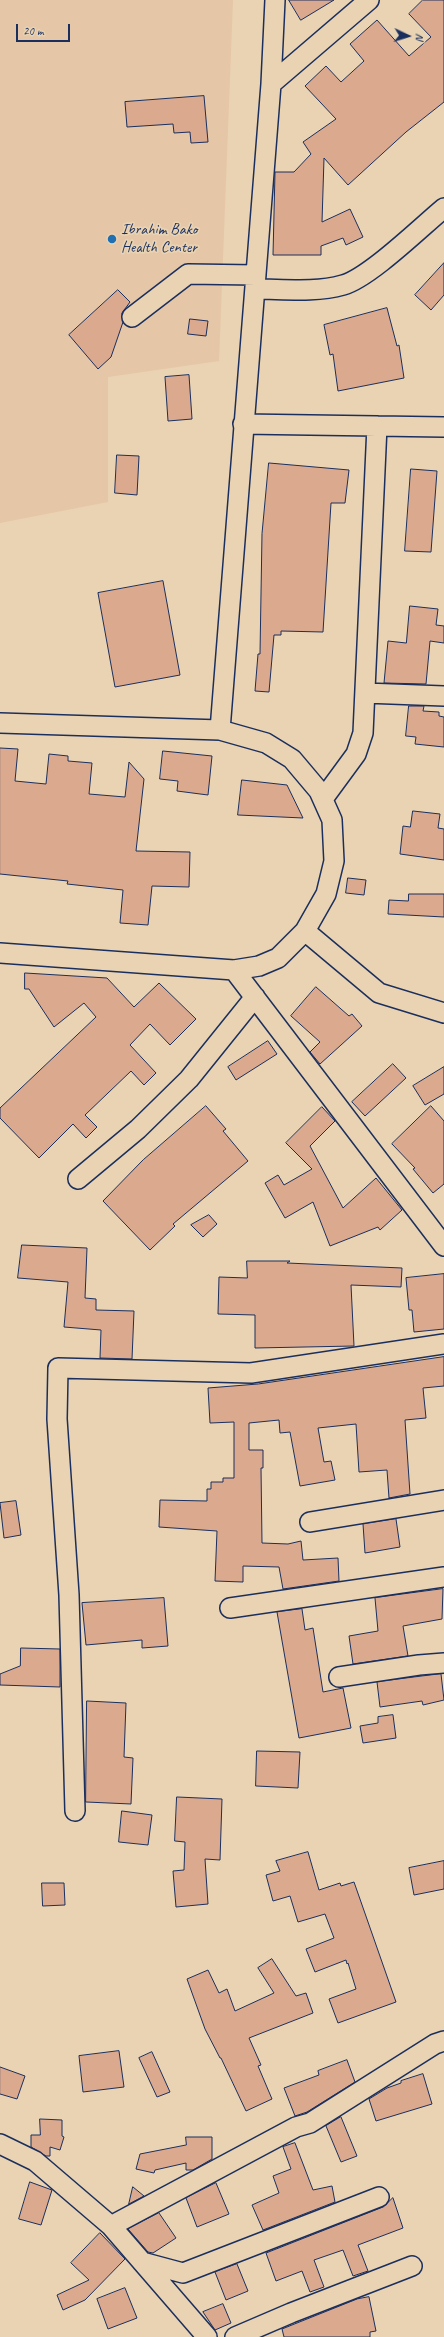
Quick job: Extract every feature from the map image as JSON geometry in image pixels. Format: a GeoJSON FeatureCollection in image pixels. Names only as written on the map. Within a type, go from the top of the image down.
{"type":"FeatureCollection","features":[{"type":"Feature","properties":{"kind":"street"},"geometry":{"type":"LineString","coordinates":[[220,730],[271,84],[275,0]]}},
{"type":"Feature","properties":{"kind":"street"},"geometry":{"type":"LineString","coordinates":[[271,84],[370,0]]}},
{"type":"Feature","properties":{"kind":"street"},"geometry":{"type":"LineString","coordinates":[[132,317],[188,274],[309,290],[343,285],[362,277],[444,208]]}},
{"type":"Feature","properties":{"kind":"street"},"geometry":{"type":"LineString","coordinates":[[244,424],[444,427]]}},
{"type":"Feature","properties":{"kind":"street"},"geometry":{"type":"LineString","coordinates":[[323,799],[356,754],[363,733],[377,426]]}},
{"type":"Feature","properties":{"kind":"street"},"geometry":{"type":"LineString","coordinates":[[365,693],[444,696]]}},
{"type":"Feature","properties":{"kind":"street"},"geometry":{"type":"LineString","coordinates":[[0,723],[220,730],[266,743],[292,759],[320,791],[332,820],[334,861],[326,894],[305,931],[278,958],[259,966],[234,970],[0,952]]}},
{"type":"Feature","properties":{"kind":"street"},"geometry":{"type":"LineString","coordinates":[[305,931],[379,993],[444,1013]]}},
{"type":"Feature","properties":{"kind":"street"},"geometry":{"type":"LineString","coordinates":[[234,970],[444,1246]]}},
{"type":"Feature","properties":{"kind":"street"},"geometry":{"type":"LineString","coordinates":[[78,1179],[138,1129],[189,1079],[255,997]]}},
{"type":"Feature","properties":{"kind":"street"},"geometry":{"type":"LineString","coordinates":[[74,1811],[69,1595],[57,1419],[58,1368],[251,1373],[444,1344]]}},
{"type":"Feature","properties":{"kind":"street"},"geometry":{"type":"LineString","coordinates":[[310,1522],[444,1500]]}},
{"type":"Feature","properties":{"kind":"street"},"geometry":{"type":"LineString","coordinates":[[230,1608],[444,1577]]}},
{"type":"Feature","properties":{"kind":"street"},"geometry":{"type":"LineString","coordinates":[[339,1676],[419,1665],[444,1664]]}},
{"type":"Feature","properties":{"kind":"street"},"geometry":{"type":"LineString","coordinates":[[111,2226],[296,2127],[310,2123],[435,2044],[444,2041]]}},
{"type":"Feature","properties":{"kind":"street"},"geometry":{"type":"LineString","coordinates":[[0,2144],[35,2161],[111,2226],[207,2337]]}},
{"type":"Feature","properties":{"kind":"street"},"geometry":{"type":"LineString","coordinates":[[142,2262],[184,2273],[379,2197]]}},
{"type":"Feature","properties":{"kind":"street"},"geometry":{"type":"LineString","coordinates":[[235,2337],[291,2313],[412,2266]]}},
{"type":"Feature","properties":{"kind":"shaded area","name":"Ibrahim Bako Health Center"},"geometry":{"type":"Polygon","coordinates":[[[0,0],[233,0],[219,361],[108,377],[108,502],[0,523],[0,0]]]}},
{"type":"Feature","properties":{"kind":"building"},"geometry":{"type":"Polygon","coordinates":[[[289,0],[334,0],[301,20],[289,0]]]}},
{"type":"Feature","properties":{"kind":"building"},"geometry":{"type":"Polygon","coordinates":[[[423,0],[444,0],[444,102],[406,132],[348,185],[324,158],[322,222],[350,209],[363,237],[346,245],[343,238],[321,246],[321,255],[273,255],[275,172],[294,172],[311,154],[303,142],[336,119],[305,86],[326,66],[341,82],[364,61],[350,44],[377,20],[409,56],[431,37],[409,14],[423,0]]]}},
{"type":"Feature","properties":{"kind":"building"},"geometry":{"type":"Polygon","coordinates":[[[204,96],[208,142],[191,143],[190,132],[174,133],[173,124],[127,127],[125,102],[204,96]]]}},
{"type":"Feature","properties":{"kind":"building"},"geometry":{"type":"Polygon","coordinates":[[[444,263],[444,295],[431,310],[415,295],[444,263]]]}},
{"type":"Feature","properties":{"kind":"building"},"geometry":{"type":"Polygon","coordinates":[[[118,290],[130,302],[122,313],[123,322],[111,357],[98,369],[69,335],[118,290]]]}},
{"type":"Feature","properties":{"kind":"building"},"geometry":{"type":"Polygon","coordinates":[[[387,308],[397,346],[399,345],[404,378],[338,391],[333,354],[330,355],[324,325],[387,308]]]}},
{"type":"Feature","properties":{"kind":"building"},"geometry":{"type":"Polygon","coordinates":[[[190,319],[208,321],[206,336],[188,334],[190,319]]]}},
{"type":"Feature","properties":{"kind":"building"},"geometry":{"type":"Polygon","coordinates":[[[189,375],[192,419],[168,421],[165,377],[189,375]]]}},
{"type":"Feature","properties":{"kind":"building"},"geometry":{"type":"Polygon","coordinates":[[[117,455],[139,456],[137,495],[115,493],[117,455]]]}},
{"type":"Feature","properties":{"kind":"building"},"geometry":{"type":"Polygon","coordinates":[[[269,463],[349,470],[345,503],[331,503],[323,632],[281,631],[281,635],[274,635],[269,692],[255,691],[258,654],[260,654],[262,534],[269,463]]]}},
{"type":"Feature","properties":{"kind":"building"},"geometry":{"type":"Polygon","coordinates":[[[411,469],[437,471],[431,552],[405,551],[411,469]]]}},
{"type":"Feature","properties":{"kind":"building"},"geometry":{"type":"Polygon","coordinates":[[[163,581],[180,675],[115,687],[98,593],[163,581]]]}},
{"type":"Feature","properties":{"kind":"building"},"geometry":{"type":"Polygon","coordinates":[[[410,606],[438,609],[436,625],[444,626],[444,643],[430,641],[426,684],[384,683],[388,641],[406,643],[410,606]]]}},
{"type":"Feature","properties":{"kind":"building"},"geometry":{"type":"Polygon","coordinates":[[[409,706],[424,706],[423,711],[439,712],[439,716],[444,717],[444,747],[415,744],[416,737],[406,736],[409,706]]]}},
{"type":"Feature","properties":{"kind":"building"},"geometry":{"type":"Polygon","coordinates":[[[0,748],[18,749],[15,781],[46,784],[49,754],[68,756],[68,761],[92,763],[89,794],[125,797],[129,762],[144,779],[136,851],[190,852],[189,887],[152,886],[148,925],[120,923],[123,890],[67,884],[68,881],[0,874],[0,748]]]}},
{"type":"Feature","properties":{"kind":"building"},"geometry":{"type":"Polygon","coordinates":[[[163,751],[212,756],[208,795],[177,791],[178,781],[160,779],[163,751]]]}},
{"type":"Feature","properties":{"kind":"building"},"geometry":{"type":"Polygon","coordinates":[[[242,780],[287,785],[303,818],[238,815],[242,780]]]}},
{"type":"Feature","properties":{"kind":"building"},"geometry":{"type":"Polygon","coordinates":[[[413,811],[440,814],[438,828],[444,829],[444,860],[400,854],[403,826],[410,827],[413,811]]]}},
{"type":"Feature","properties":{"kind":"building"},"geometry":{"type":"Polygon","coordinates":[[[348,878],[366,880],[364,895],[346,893],[348,878]]]}},
{"type":"Feature","properties":{"kind":"building"},"geometry":{"type":"Polygon","coordinates":[[[409,894],[444,894],[444,917],[388,914],[389,900],[408,901],[409,894]]]}},
{"type":"Feature","properties":{"kind":"building"},"geometry":{"type":"Polygon","coordinates":[[[25,973],[107,978],[134,1007],[159,983],[196,1019],[170,1045],[150,1024],[130,1045],[156,1073],[144,1085],[131,1071],[85,1115],[97,1127],[86,1138],[73,1124],[39,1158],[0,1118],[0,1108],[96,1017],[84,1003],[54,1027],[29,989],[25,989],[25,973]]]}},
{"type":"Feature","properties":{"kind":"building"},"geometry":{"type":"Polygon","coordinates":[[[316,987],[349,1016],[352,1014],[362,1026],[320,1064],[310,1052],[320,1042],[291,1016],[316,987]]]}},
{"type":"Feature","properties":{"kind":"building"},"geometry":{"type":"Polygon","coordinates":[[[268,1041],[277,1054],[236,1080],[228,1067],[268,1041]]]}},
{"type":"Feature","properties":{"kind":"building"},"geometry":{"type":"Polygon","coordinates":[[[393,1064],[406,1078],[365,1116],[352,1102],[393,1064]]]}},
{"type":"Feature","properties":{"kind":"building"},"geometry":{"type":"Polygon","coordinates":[[[444,1067],[444,1094],[425,1105],[413,1086],[444,1067]]]}},
{"type":"Feature","properties":{"kind":"building"},"geometry":{"type":"Polygon","coordinates":[[[206,1106],[226,1129],[223,1131],[248,1161],[173,1224],[175,1226],[150,1250],[103,1201],[143,1160],[206,1106]]]}},
{"type":"Feature","properties":{"kind":"building"},"geometry":{"type":"Polygon","coordinates":[[[431,1106],[444,1121],[444,1184],[433,1193],[413,1169],[415,1168],[392,1144],[431,1106]]]}},
{"type":"Feature","properties":{"kind":"building"},"geometry":{"type":"Polygon","coordinates":[[[322,1107],[335,1121],[310,1146],[343,1208],[376,1178],[402,1210],[380,1230],[378,1227],[330,1246],[313,1202],[285,1218],[265,1183],[278,1175],[284,1185],[312,1169],[286,1143],[322,1107]]]}},
{"type":"Feature","properties":{"kind":"building"},"geometry":{"type":"Polygon","coordinates":[[[209,1215],[217,1224],[203,1237],[191,1225],[209,1215]]]}},
{"type":"Feature","properties":{"kind":"building"},"geometry":{"type":"Polygon","coordinates":[[[22,1245],[87,1248],[85,1298],[96,1299],[96,1310],[134,1311],[132,1359],[100,1358],[101,1330],[64,1327],[68,1282],[18,1278],[22,1245]]]}},
{"type":"Feature","properties":{"kind":"building"},"geometry":{"type":"Polygon","coordinates":[[[247,1261],[290,1261],[287,1263],[402,1268],[401,1287],[351,1285],[354,1346],[255,1348],[255,1315],[218,1314],[219,1277],[247,1278],[247,1261]]]}},
{"type":"Feature","properties":{"kind":"building"},"geometry":{"type":"Polygon","coordinates":[[[444,1274],[444,1329],[414,1332],[412,1310],[409,1310],[406,1278],[444,1274]]]}},
{"type":"Feature","properties":{"kind":"building"},"geometry":{"type":"Polygon","coordinates":[[[444,1357],[444,1386],[423,1388],[426,1418],[405,1420],[410,1494],[389,1498],[387,1470],[359,1472],[356,1424],[318,1428],[324,1462],[331,1461],[335,1480],[300,1486],[290,1432],[280,1433],[279,1420],[249,1423],[249,1450],[263,1450],[263,1468],[261,1468],[262,1543],[288,1544],[301,1541],[303,1560],[338,1558],[339,1581],[283,1589],[279,1567],[243,1566],[243,1582],[215,1581],[217,1531],[159,1527],[160,1500],[207,1501],[207,1489],[211,1489],[211,1482],[223,1482],[223,1478],[234,1478],[234,1422],[210,1423],[208,1388],[258,1384],[444,1357]]]}},
{"type":"Feature","properties":{"kind":"building"},"geometry":{"type":"Polygon","coordinates":[[[16,1501],[21,1535],[4,1538],[0,1503],[16,1501]]]}},
{"type":"Feature","properties":{"kind":"building"},"geometry":{"type":"Polygon","coordinates":[[[396,1519],[400,1547],[365,1553],[363,1524],[396,1519]]]}},
{"type":"Feature","properties":{"kind":"building"},"geometry":{"type":"Polygon","coordinates":[[[443,1589],[442,1619],[403,1626],[408,1656],[353,1664],[349,1636],[378,1631],[375,1598],[443,1589]]]}},
{"type":"Feature","properties":{"kind":"building"},"geometry":{"type":"Polygon","coordinates":[[[164,1598],[168,1646],[142,1648],[142,1640],[86,1645],[82,1603],[164,1598]]]}},
{"type":"Feature","properties":{"kind":"building"},"geometry":{"type":"Polygon","coordinates":[[[302,1609],[305,1630],[313,1628],[323,1692],[343,1688],[351,1728],[299,1738],[277,1612],[302,1609]]]}},
{"type":"Feature","properties":{"kind":"building"},"geometry":{"type":"Polygon","coordinates":[[[21,1648],[60,1649],[60,1687],[0,1685],[0,1674],[20,1666],[21,1648]]]}},
{"type":"Feature","properties":{"kind":"building"},"geometry":{"type":"Polygon","coordinates":[[[441,1674],[444,1700],[423,1705],[422,1701],[380,1707],[377,1682],[441,1674]]]}},
{"type":"Feature","properties":{"kind":"building"},"geometry":{"type":"Polygon","coordinates":[[[87,1701],[126,1703],[124,1757],[133,1758],[131,1804],[86,1802],[87,1701]]]}},
{"type":"Feature","properties":{"kind":"building"},"geometry":{"type":"Polygon","coordinates":[[[393,1715],[396,1738],[363,1743],[360,1726],[378,1723],[378,1717],[393,1715]]]}},
{"type":"Feature","properties":{"kind":"building"},"geometry":{"type":"Polygon","coordinates":[[[257,1751],[300,1752],[298,1788],[256,1786],[257,1751]]]}},
{"type":"Feature","properties":{"kind":"building"},"geometry":{"type":"Polygon","coordinates":[[[177,1797],[222,1799],[220,1860],[205,1859],[208,1904],[176,1907],[173,1871],[184,1870],[185,1842],[175,1841],[177,1797]]]}},
{"type":"Feature","properties":{"kind":"building"},"geometry":{"type":"Polygon","coordinates":[[[122,1811],[152,1815],[148,1845],[119,1842],[122,1811]]]}},
{"type":"Feature","properties":{"kind":"building"},"geometry":{"type":"Polygon","coordinates":[[[308,1852],[319,1890],[340,1883],[341,1886],[354,1882],[396,2002],[338,2023],[329,1999],[356,1989],[348,1963],[347,1964],[346,1960],[315,1972],[306,1949],[334,1938],[325,1914],[298,1922],[290,1896],[273,1901],[266,1875],[280,1871],[276,1861],[308,1852]]]}},
{"type":"Feature","properties":{"kind":"building"},"geometry":{"type":"Polygon","coordinates":[[[444,1861],[444,1889],[414,1895],[409,1868],[444,1861]]]}},
{"type":"Feature","properties":{"kind":"building"},"geometry":{"type":"Polygon","coordinates":[[[42,1883],[64,1883],[65,1905],[43,1906],[42,1883]]]}},
{"type":"Feature","properties":{"kind":"building"},"geometry":{"type":"Polygon","coordinates":[[[272,1959],[296,1996],[306,1993],[313,2013],[249,2038],[261,2065],[258,2066],[272,2099],[246,2111],[221,2058],[205,2029],[187,1979],[208,1970],[219,1993],[227,1989],[235,2011],[274,1993],[258,1968],[272,1959]]]}},
{"type":"Feature","properties":{"kind":"building"},"geometry":{"type":"Polygon","coordinates":[[[119,2051],[124,2087],[83,2092],[79,2056],[119,2051]]]}},
{"type":"Feature","properties":{"kind":"building"},"geometry":{"type":"Polygon","coordinates":[[[152,2052],[170,2092],[157,2097],[139,2058],[152,2052]]]}},
{"type":"Feature","properties":{"kind":"building"},"geometry":{"type":"Polygon","coordinates":[[[347,2060],[355,2082],[307,2112],[295,2116],[284,2088],[319,2075],[318,2071],[347,2060]]]}},
{"type":"Feature","properties":{"kind":"building"},"geometry":{"type":"Polygon","coordinates":[[[0,2067],[25,2076],[17,2099],[0,2094],[0,2067]]]}},
{"type":"Feature","properties":{"kind":"building"},"geometry":{"type":"Polygon","coordinates":[[[423,2074],[432,2104],[376,2121],[369,2099],[387,2088],[401,2083],[401,2081],[423,2074]]]}},
{"type":"Feature","properties":{"kind":"building"},"geometry":{"type":"Polygon","coordinates":[[[341,2117],[357,2156],[341,2162],[326,2126],[341,2117]]]}},
{"type":"Feature","properties":{"kind":"building"},"geometry":{"type":"Polygon","coordinates":[[[40,2119],[62,2120],[62,2136],[64,2137],[60,2150],[50,2147],[50,2156],[46,2156],[31,2147],[31,2135],[40,2135],[40,2119]]]}},
{"type":"Feature","properties":{"kind":"building"},"geometry":{"type":"Polygon","coordinates":[[[186,2137],[212,2137],[212,2159],[193,2170],[186,2170],[186,2163],[155,2170],[154,2173],[136,2169],[140,2154],[186,2145],[186,2137]]]}},
{"type":"Feature","properties":{"kind":"building"},"geometry":{"type":"Polygon","coordinates":[[[295,2143],[313,2190],[332,2186],[335,2202],[263,2230],[252,2205],[279,2193],[273,2176],[291,2169],[283,2147],[295,2143]]]}},
{"type":"Feature","properties":{"kind":"building"},"geometry":{"type":"Polygon","coordinates":[[[30,2182],[52,2190],[41,2225],[19,2219],[30,2182]]]}},
{"type":"Feature","properties":{"kind":"building"},"geometry":{"type":"Polygon","coordinates":[[[216,2183],[229,2214],[197,2227],[186,2198],[216,2183]]]}},
{"type":"Feature","properties":{"kind":"building"},"geometry":{"type":"Polygon","coordinates":[[[133,2187],[144,2196],[129,2204],[133,2187]]]}},
{"type":"Feature","properties":{"kind":"building"},"geometry":{"type":"Polygon","coordinates":[[[393,2198],[403,2228],[358,2245],[368,2271],[353,2276],[343,2250],[314,2260],[324,2287],[310,2292],[302,2271],[276,2281],[266,2253],[383,2207],[393,2198]]]}},
{"type":"Feature","properties":{"kind":"building"},"geometry":{"type":"Polygon","coordinates":[[[159,2213],[176,2238],[153,2253],[148,2252],[128,2229],[159,2213]]]}},
{"type":"Feature","properties":{"kind":"building"},"geometry":{"type":"Polygon","coordinates":[[[100,2233],[125,2259],[85,2300],[63,2310],[57,2295],[89,2280],[71,2263],[100,2233]]]}},
{"type":"Feature","properties":{"kind":"building"},"geometry":{"type":"Polygon","coordinates":[[[237,2264],[248,2291],[226,2300],[215,2272],[237,2264]]]}},
{"type":"Feature","properties":{"kind":"building"},"geometry":{"type":"Polygon","coordinates":[[[125,2288],[137,2318],[108,2329],[97,2299],[125,2288]]]}},
{"type":"Feature","properties":{"kind":"building"},"geometry":{"type":"Polygon","coordinates":[[[369,2297],[376,2331],[370,2332],[370,2337],[284,2337],[282,2329],[357,2299],[369,2297]]]}},
{"type":"Feature","properties":{"kind":"building"},"geometry":{"type":"Polygon","coordinates":[[[223,2304],[231,2323],[215,2330],[203,2312],[223,2304]]]}},
{"type":"Feature","properties":{"kind":"place","name":"Ibrahim Bako Health Center"},"geometry":{"type":"Point","coordinates":[112,239]}}]}
